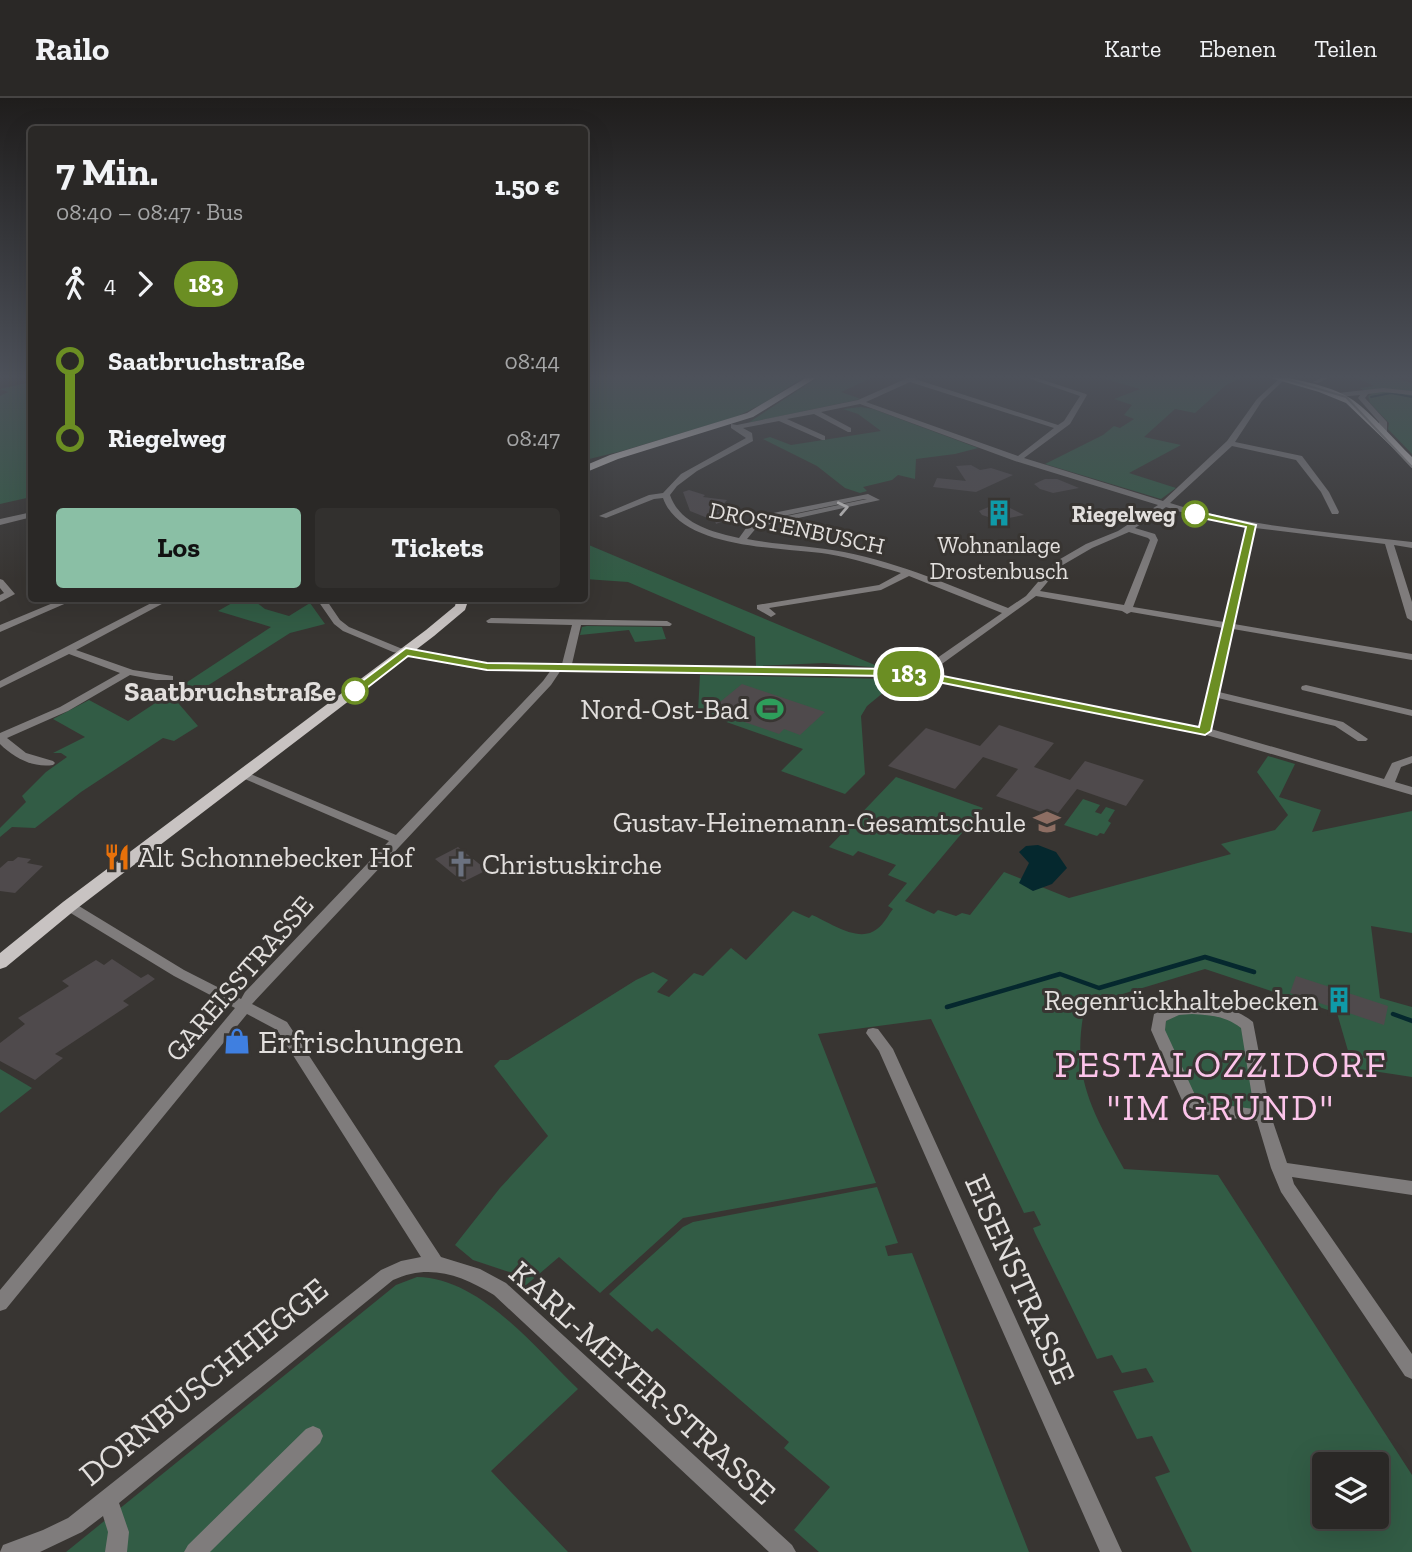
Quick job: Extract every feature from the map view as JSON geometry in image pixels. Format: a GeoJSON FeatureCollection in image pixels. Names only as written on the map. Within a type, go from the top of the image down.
{"type":"FeatureCollection","features":[{"type":"Feature","properties":{"kind":"main road"},"geometry":{"type":"LineString","coordinates":[[588,468],[659,444]]}},
{"type":"Feature","properties":{"kind":"main road"},"geometry":{"type":"LineString","coordinates":[[1394,444],[1412,463]]}},
{"type":"Feature","properties":{"kind":"main road"},"geometry":{"type":"LineString","coordinates":[[0,963],[69,906],[406,652],[461,607],[462,602]]}},
{"type":"Feature","properties":{"kind":"street","name":"DROSTENBUSCH"},"geometry":{"type":"LineString","coordinates":[[741,444],[685,474],[666,495],[670,508],[688,523],[719,535],[845,555],[909,573],[1008,612]]}},
{"type":"Feature","properties":{"kind":"street"},"geometry":{"type":"LineString","coordinates":[[976,444],[1164,505],[1251,525],[1412,545]]}},
{"type":"Feature","properties":{"kind":"street"},"geometry":{"type":"LineString","coordinates":[[1018,459],[1039,444]]}},
{"type":"Feature","properties":{"kind":"street"},"geometry":{"type":"LineString","coordinates":[[919,675],[1035,593],[1058,564],[1089,546],[1129,529],[1164,505],[1229,444]]}},
{"type":"Feature","properties":{"kind":"street"},"geometry":{"type":"LineString","coordinates":[[1234,444],[1299,458],[1325,492],[1335,512]]}},
{"type":"Feature","properties":{"kind":"street"},"geometry":{"type":"LineString","coordinates":[[603,516],[652,497],[666,495]]}},
{"type":"Feature","properties":{"kind":"street"},"geometry":{"type":"LineString","coordinates":[[742,540],[752,526],[761,518],[865,496],[876,500],[752,526]]}},
{"type":"Feature","properties":{"kind":"street"},"geometry":{"type":"LineString","coordinates":[[0,522],[28,515]]}},
{"type":"Feature","properties":{"kind":"street"},"geometry":{"type":"LineString","coordinates":[[1205,731],[1251,525]]}},
{"type":"Feature","properties":{"kind":"street"},"geometry":{"type":"LineString","coordinates":[[1127,611],[1134,595],[1133,588],[1154,540],[1152,536],[1129,529]]}},
{"type":"Feature","properties":{"kind":"street"},"geometry":{"type":"LineString","coordinates":[[1389,542],[1412,618]]}},
{"type":"Feature","properties":{"kind":"street"},"geometry":{"type":"LineString","coordinates":[[771,614],[760,607],[881,587],[909,573]]}},
{"type":"Feature","properties":{"kind":"street"},"geometry":{"type":"LineString","coordinates":[[0,582],[10,594],[0,599]]}},
{"type":"Feature","properties":{"kind":"street"},"geometry":{"type":"LineString","coordinates":[[1035,593],[1127,611],[1412,657]]}},
{"type":"Feature","properties":{"kind":"street"},"geometry":{"type":"LineString","coordinates":[[0,629],[64,602]]}},
{"type":"Feature","properties":{"kind":"street"},"geometry":{"type":"LineString","coordinates":[[0,685],[160,602]]}},
{"type":"Feature","properties":{"kind":"street"},"geometry":{"type":"LineString","coordinates":[[323,602],[337,622],[346,629],[406,652],[470,665],[919,675],[1205,731],[1412,791]]}},
{"type":"Feature","properties":{"kind":"street"},"geometry":{"type":"LineString","coordinates":[[491,621],[667,624]]}},
{"type":"Feature","properties":{"kind":"street"},"geometry":{"type":"LineString","coordinates":[[561,668],[577,623]]}},
{"type":"Feature","properties":{"kind":"street"},"geometry":{"type":"LineString","coordinates":[[68,650],[129,672],[153,678],[169,678]]}},
{"type":"Feature","properties":{"kind":"street","name":"GAREISSTRASSE"},"geometry":{"type":"LineString","coordinates":[[0,1303],[238,1016],[244,1005],[561,668]]}},
{"type":"Feature","properties":{"kind":"street"},"geometry":{"type":"LineString","coordinates":[[49,763],[28,761],[17,755],[0,738],[64,709],[129,672]]}},
{"type":"Feature","properties":{"kind":"street"},"geometry":{"type":"LineString","coordinates":[[1306,688],[1412,713]]}},
{"type":"Feature","properties":{"kind":"street"},"geometry":{"type":"LineString","coordinates":[[1212,693],[1339,724],[1362,739]]}},
{"type":"Feature","properties":{"kind":"street"},"geometry":{"type":"LineString","coordinates":[[1388,784],[1396,765],[1412,759]]}},
{"type":"Feature","properties":{"kind":"street"},"geometry":{"type":"LineString","coordinates":[[244,775],[399,841]]}},
{"type":"Feature","properties":{"kind":"street"},"geometry":{"type":"LineString","coordinates":[[69,906],[179,972],[276,1021],[287,1033],[435,1263]]}},
{"type":"Feature","properties":{"kind":"street"},"geometry":{"type":"LineString","coordinates":[[1263,1116],[1206,1109],[1190,1101],[1158,1030],[1159,1018],[1174,1012],[1206,1011],[1232,1015],[1246,1023],[1250,1032],[1263,1116],[1287,1188],[1412,1370]]}},
{"type":"Feature","properties":{"kind":"street","name":"EISENSTRASSE"},"geometry":{"type":"LineString","coordinates":[[873,1033],[885,1049],[1111,1552]]}},
{"type":"Feature","properties":{"kind":"street"},"geometry":{"type":"LineString","coordinates":[[1279,1168],[1412,1188]]}},
{"type":"Feature","properties":{"kind":"street","name":"DORNBUSCHHEGGE"},"geometry":{"type":"LineString","coordinates":[[10,1552],[61,1532],[106,1500],[387,1275],[410,1264],[435,1263]]}},
{"type":"Feature","properties":{"kind":"street","name":"KARL-MEYER-STRASSE"},"geometry":{"type":"LineString","coordinates":[[435,1263],[466,1273],[500,1289],[785,1552]]}},
{"type":"Feature","properties":{"kind":"street"},"geometry":{"type":"LineString","coordinates":[[195,1552],[313,1436]]}},
{"type":"Feature","properties":{"kind":"street"},"geometry":{"type":"LineString","coordinates":[[106,1500],[117,1526],[119,1541],[116,1552]]}},
{"type":"Feature","properties":{"kind":"green space"},"geometry":{"type":"Polygon","coordinates":[[[0,444],[28,444],[28,498],[0,504],[0,444]]]}},
{"type":"Feature","properties":{"kind":"green space"},"geometry":{"type":"Polygon","coordinates":[[[588,444],[646,444],[588,459],[588,444]]]}},
{"type":"Feature","properties":{"kind":"green space"},"geometry":{"type":"Polygon","coordinates":[[[773,444],[967,444],[978,448],[916,459],[915,479],[898,475],[892,480],[863,487],[867,491],[860,493],[845,488],[817,466],[773,444]]]}},
{"type":"Feature","properties":{"kind":"green space"},"geometry":{"type":"Polygon","coordinates":[[[1085,444],[1181,445],[1129,473],[1176,488],[1161,499],[1045,464],[1085,444]]]}},
{"type":"Feature","properties":{"kind":"green space"},"geometry":{"type":"Polygon","coordinates":[[[1402,444],[1412,444],[1412,454],[1402,444]]]}},
{"type":"Feature","properties":{"kind":"green space"},"geometry":{"type":"Polygon","coordinates":[[[588,545],[882,668],[824,663],[756,666],[755,637],[628,582],[588,579],[588,545]]]}},
{"type":"Feature","properties":{"kind":"green space"},"geometry":{"type":"Polygon","coordinates":[[[234,602],[256,602],[265,609],[289,616],[310,603],[325,624],[290,633],[179,704],[198,726],[174,741],[163,738],[81,792],[35,828],[12,827],[0,837],[0,828],[26,802],[22,796],[46,772],[67,757],[61,753],[53,753],[85,737],[53,719],[89,700],[128,721],[271,627],[218,611],[234,602]]]}},
{"type":"Feature","properties":{"kind":"green space"},"geometry":{"type":"Polygon","coordinates":[[[582,627],[662,627],[666,639],[635,642],[629,630],[580,635],[582,627]]]}},
{"type":"Feature","properties":{"kind":"green space"},"geometry":{"type":"Polygon","coordinates":[[[700,675],[888,679],[895,683],[867,706],[861,716],[865,774],[845,794],[781,771],[803,749],[698,712],[700,675]]]}},
{"type":"Feature","properties":{"kind":"green space"},"geometry":{"type":"Polygon","coordinates":[[[1268,756],[1295,764],[1279,797],[1321,810],[1312,832],[1412,811],[1412,933],[1371,926],[1380,998],[1412,1007],[1412,1077],[1353,1068],[1337,1013],[1205,969],[1106,999],[1087,997],[1080,1047],[1082,1068],[1092,1107],[1124,1169],[1218,1175],[1412,1475],[1412,1552],[1192,1552],[1155,1477],[1170,1472],[1152,1436],[1137,1439],[1113,1391],[1154,1382],[1146,1368],[1122,1373],[1112,1355],[1097,1359],[1035,1233],[1033,1228],[1041,1225],[1034,1211],[1024,1213],[931,1019],[818,1034],[876,1183],[683,1218],[600,1293],[559,1257],[525,1286],[512,1273],[473,1260],[455,1245],[500,1188],[548,1136],[494,1066],[500,1060],[508,1060],[653,972],[668,980],[657,992],[669,997],[694,973],[703,976],[731,948],[746,960],[793,911],[809,918],[812,915],[853,933],[870,933],[877,929],[893,909],[888,906],[907,883],[888,875],[896,865],[858,851],[853,856],[829,847],[896,777],[983,808],[905,901],[934,914],[938,910],[956,916],[962,913],[970,915],[1004,872],[1069,898],[1231,854],[1221,844],[1275,830],[1288,815],[1257,772],[1268,756]]]}},
{"type":"Feature","properties":{"kind":"green space"},"geometry":{"type":"Polygon","coordinates":[[[1083,799],[1100,805],[1095,812],[1101,814],[1106,807],[1115,810],[1104,834],[1097,836],[1064,825],[1083,799]]]}},
{"type":"Feature","properties":{"kind":"green space"},"geometry":{"type":"Polygon","coordinates":[[[1193,1013],[1226,1017],[1242,1028],[1256,1110],[1216,1108],[1195,1098],[1164,1032],[1166,1021],[1177,1015],[1193,1013]]]}},
{"type":"Feature","properties":{"kind":"green space"},"geometry":{"type":"Polygon","coordinates":[[[0,1069],[32,1088],[0,1113],[0,1069]]]}},
{"type":"Feature","properties":{"kind":"green space"},"geometry":{"type":"Polygon","coordinates":[[[877,1187],[898,1243],[885,1246],[888,1256],[912,1253],[1029,1552],[819,1552],[794,1530],[830,1487],[784,1448],[789,1442],[657,1328],[652,1332],[609,1294],[683,1227],[693,1222],[877,1187]]]}},
{"type":"Feature","properties":{"kind":"green space"},"geometry":{"type":"Polygon","coordinates":[[[417,1277],[441,1280],[485,1302],[525,1336],[578,1389],[491,1471],[568,1552],[66,1552],[396,1285],[417,1277]]]}},
{"type":"Feature","properties":{"kind":"water"},"geometry":{"type":"Polygon","coordinates":[[[1038,845],[1056,852],[1067,868],[1052,884],[1033,891],[1019,883],[1029,863],[1019,852],[1026,846],[1038,845]]]}},
{"type":"Feature","properties":{"kind":"building"},"geometry":{"type":"Polygon","coordinates":[[[971,465],[980,470],[991,468],[1013,475],[976,492],[933,487],[937,478],[966,481],[956,466],[971,465]]]}},
{"type":"Feature","properties":{"kind":"building","name":"Wohnanlage Drostenbusch"},"geometry":{"type":"Polygon","coordinates":[[[1045,479],[1057,479],[1079,488],[1053,493],[1034,484],[1045,479]]]}},
{"type":"Feature","properties":{"kind":"building"},"geometry":{"type":"Polygon","coordinates":[[[689,490],[705,495],[703,497],[727,500],[717,512],[742,514],[716,524],[715,521],[690,511],[683,492],[689,490]]]}},
{"type":"Feature","properties":{"kind":"building","name":"Wohnanlage Drostenbusch"},"geometry":{"type":"Polygon","coordinates":[[[991,506],[1008,507],[1024,515],[998,520],[982,515],[979,511],[991,506]]]}},
{"type":"Feature","properties":{"kind":"building","name":"Nord-Ost-Bad"},"geometry":{"type":"Polygon","coordinates":[[[742,684],[825,712],[800,735],[784,729],[779,734],[733,718],[738,714],[715,706],[742,684]]]}},
{"type":"Feature","properties":{"kind":"building"},"geometry":{"type":"Polygon","coordinates":[[[999,725],[1054,743],[1034,767],[1070,780],[1085,761],[1144,780],[1126,806],[1077,789],[1055,817],[996,796],[1018,769],[983,757],[955,789],[888,766],[926,728],[980,746],[999,725]]]}},
{"type":"Feature","properties":{"kind":"building","name":"Christuskirche"},"geometry":{"type":"Polygon","coordinates":[[[458,847],[487,870],[463,882],[435,859],[458,847]]]}},
{"type":"Feature","properties":{"kind":"building"},"geometry":{"type":"Polygon","coordinates":[[[18,857],[31,859],[27,863],[43,866],[15,893],[0,891],[0,868],[18,857]]]}},
{"type":"Feature","properties":{"kind":"building"},"geometry":{"type":"Polygon","coordinates":[[[112,959],[141,978],[148,974],[155,979],[123,1001],[129,1005],[55,1054],[63,1058],[35,1080],[0,1061],[0,1043],[25,1024],[18,1018],[69,986],[62,981],[96,960],[104,965],[112,959]]]}},
{"type":"Feature","properties":{"kind":"building","name":"Regenrückhaltebecken"},"geometry":{"type":"Polygon","coordinates":[[[1296,976],[1388,1006],[1384,1025],[1290,993],[1296,976]]]}},
{"type":"Feature","properties":{"kind":"waterway"},"geometry":{"type":"LineString","coordinates":[[947,1007],[1060,974],[1099,988],[1205,957],[1254,972]]}},
{"type":"Feature","properties":{"kind":"waterway"},"geometry":{"type":"LineString","coordinates":[[1393,1014],[1412,1021]]}},
{"type":"Feature","properties":{"kind":"tram line"},"geometry":{"type":"LineString","coordinates":[[1390,444],[1412,467]]}},
{"type":"Feature","properties":{"kind":"bus line","name":"183"},"geometry":{"type":"LineString","coordinates":[[355,691],[406,652],[487,666],[913,674],[1205,731],[1251,525],[1195,514]]}},
{"type":"Feature","properties":{"kind":"place","name":"Wohnanlage Drostenbusch"},"geometry":{"type":"Point","coordinates":[999,513]}},
{"type":"Feature","properties":{"kind":"place","name":"Riegelweg"},"geometry":{"type":"Point","coordinates":[1195,514]}},
{"type":"Feature","properties":{"kind":"place","name":"Saatbruchstraße"},"geometry":{"type":"Point","coordinates":[355,691]}},
{"type":"Feature","properties":{"kind":"place","name":"Nord-Ost-Bad"},"geometry":{"type":"Point","coordinates":[770,709]}},
{"type":"Feature","properties":{"kind":"place","name":"Gustav-Heinemann-Gesamtschule"},"geometry":{"type":"Point","coordinates":[1047,822]}},
{"type":"Feature","properties":{"kind":"place","name":"Alt Schonnebecker Hof"},"geometry":{"type":"Point","coordinates":[117,857]}},
{"type":"Feature","properties":{"kind":"place","name":"Christuskirche"},"geometry":{"type":"Point","coordinates":[461,864]}},
{"type":"Feature","properties":{"kind":"place","name":"Regenrückhaltebecken"},"geometry":{"type":"Point","coordinates":[1339,1000]}},
{"type":"Feature","properties":{"kind":"place","name":"Erfrischungen"},"geometry":{"type":"Point","coordinates":[237,1041]}},
{"type":"Feature","properties":{"kind":"district","name":"PESTALOZZIDORF \"IM GRUND\""},"geometry":{"type":"Point","coordinates":[1221,1086]}}]}
